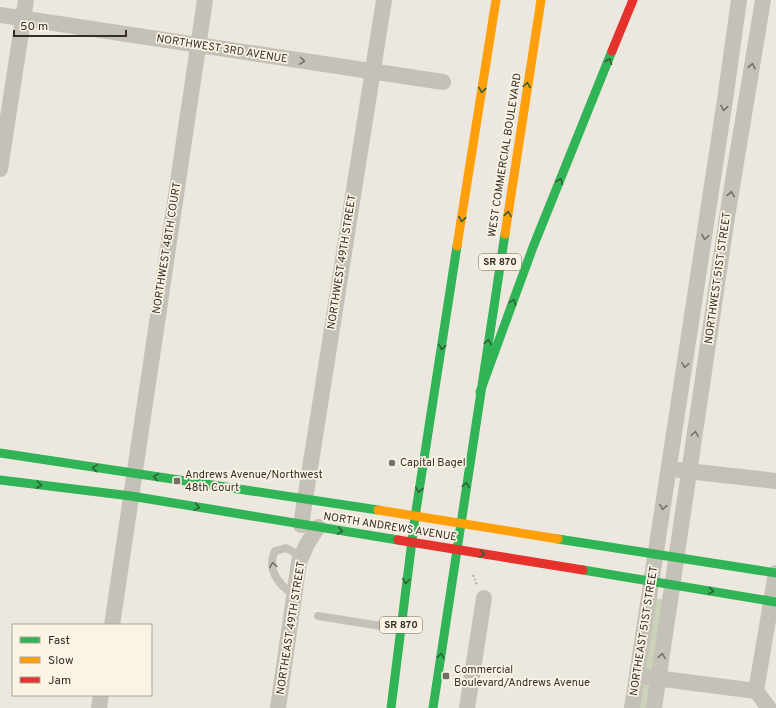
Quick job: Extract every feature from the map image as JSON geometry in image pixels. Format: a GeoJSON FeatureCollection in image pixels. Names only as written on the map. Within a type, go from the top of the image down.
{"type":"FeatureCollection","features":[{"type":"Feature","properties":{"kind":"main road","name":"SR 870"},"geometry":{"type":"LineString","coordinates":[[391,708],[411,543],[496,0]]}},
{"type":"Feature","properties":{"kind":"main road","name":"WEST COMMERCIAL BOULEVARD"},"geometry":{"type":"LineString","coordinates":[[457,550],[541,0]]}},
{"type":"Feature","properties":{"kind":"main road"},"geometry":{"type":"LineString","coordinates":[[480,392],[528,261],[634,0]]}},
{"type":"Feature","properties":{"kind":"main road","name":"NORTH ANDREWS AVENUE"},"geometry":{"type":"LineString","coordinates":[[0,454],[677,556],[776,573]]}},
{"type":"Feature","properties":{"kind":"main road","name":"NORTH ANDREWS AVENUE"},"geometry":{"type":"LineString","coordinates":[[0,480],[131,496],[773,602]]}},
{"type":"Feature","properties":{"kind":"main road","name":"SR 870"},"geometry":{"type":"LineString","coordinates":[[433,708],[457,550]]}},
{"type":"Feature","properties":{"kind":"street"},"geometry":{"type":"LineString","coordinates":[[0,169],[26,0]]}},
{"type":"Feature","properties":{"kind":"street","name":"NORTHWEST 48TH COURT"},"geometry":{"type":"LineString","coordinates":[[112,624],[133,474],[205,0]]}},
{"type":"Feature","properties":{"kind":"street","name":"NORTHWEST 49TH STREET"},"geometry":{"type":"LineString","coordinates":[[301,525],[384,0]]}},
{"type":"Feature","properties":{"kind":"street","name":"NORTHWEST 51ST STREET"},"geometry":{"type":"LineString","coordinates":[[656,553],[724,108],[738,0]]}},
{"type":"Feature","properties":{"kind":"street","name":"NORTHWEST 51ST STREET"},"geometry":{"type":"LineString","coordinates":[[677,556],[727,217],[763,0]]}},
{"type":"Feature","properties":{"kind":"street","name":"NORTHWEST 3RD AVENUE"},"geometry":{"type":"LineString","coordinates":[[0,15],[443,82]]}},
{"type":"Feature","properties":{"kind":"street"},"geometry":{"type":"LineString","coordinates":[[670,469],[776,481]]}},
{"type":"Feature","properties":{"kind":"street","name":"NORTHEAST 49TH STREET"},"geometry":{"type":"LineString","coordinates":[[278,708],[299,562],[307,544],[318,527]]}},
{"type":"Feature","properties":{"kind":"street","name":"NORTHEAST 51ST STREET"},"geometry":{"type":"LineString","coordinates":[[632,708],[656,553]]}},
{"type":"Feature","properties":{"kind":"street","name":"NORTHEAST 51ST STREET"},"geometry":{"type":"LineString","coordinates":[[654,708],[677,556]]}},
{"type":"Feature","properties":{"kind":"street"},"geometry":{"type":"LineString","coordinates":[[756,691],[773,602],[776,573]]}},
{"type":"Feature","properties":{"kind":"street"},"geometry":{"type":"LineString","coordinates":[[467,708],[484,598]]}},
{"type":"Feature","properties":{"kind":"street"},"geometry":{"type":"LineString","coordinates":[[638,675],[756,691],[769,708]]}},
{"type":"Feature","properties":{"kind":"street"},"geometry":{"type":"LineString","coordinates":[[99,708],[101,696]]}},
{"type":"Feature","properties":{"kind":"lane"},"geometry":{"type":"LineString","coordinates":[[294,594],[281,586],[276,579],[272,558],[275,552],[286,548],[294,552],[299,562]]}},
{"type":"Feature","properties":{"kind":"lane"},"geometry":{"type":"LineString","coordinates":[[318,616],[400,630]]}},
{"type":"Feature","properties":{"kind":"green space"},"geometry":{"type":"Polygon","coordinates":[[[654,598],[665,600],[649,708],[637,708],[654,598]]]}},
{"type":"Feature","properties":{"kind":"traffic: fast"},"geometry":{"type":"LineString","coordinates":[[480,392],[533,247],[612,51]]}},
{"type":"Feature","properties":{"kind":"traffic: fast"},"geometry":{"type":"LineString","coordinates":[[433,708],[505,234]]}},
{"type":"Feature","properties":{"kind":"traffic: fast"},"geometry":{"type":"LineString","coordinates":[[391,708],[415,517],[457,246]]}},
{"type":"Feature","properties":{"kind":"traffic: fast"},"geometry":{"type":"LineString","coordinates":[[0,453],[378,510]]}},
{"type":"Feature","properties":{"kind":"traffic: fast"},"geometry":{"type":"LineString","coordinates":[[0,480],[131,496],[398,540]]}},
{"type":"Feature","properties":{"kind":"traffic: fast"},"geometry":{"type":"LineString","coordinates":[[558,539],[776,573]]}},
{"type":"Feature","properties":{"kind":"traffic: fast"},"geometry":{"type":"LineString","coordinates":[[583,570],[776,602]]}},
{"type":"Feature","properties":{"kind":"traffic: slow"},"geometry":{"type":"LineString","coordinates":[[457,246],[496,0]]}},
{"type":"Feature","properties":{"kind":"traffic: slow"},"geometry":{"type":"LineString","coordinates":[[505,234],[541,0]]}},
{"type":"Feature","properties":{"kind":"traffic: slow"},"geometry":{"type":"LineString","coordinates":[[378,510],[558,539]]}},
{"type":"Feature","properties":{"kind":"traffic: jam"},"geometry":{"type":"LineString","coordinates":[[612,51],[633,0]]}},
{"type":"Feature","properties":{"kind":"traffic: jam"},"geometry":{"type":"LineString","coordinates":[[398,540],[583,570]]}},
{"type":"Feature","properties":{"kind":"place","name":"Capital Bagel"},"geometry":{"type":"Point","coordinates":[392,463]}},
{"type":"Feature","properties":{"kind":"place","name":"Andrews Avenue/Northwest 48th Court"},"geometry":{"type":"Point","coordinates":[177,481]}},
{"type":"Feature","properties":{"kind":"place","name":"Commercial Boulevard/Andrews Avenue"},"geometry":{"type":"Point","coordinates":[446,676]}}]}
